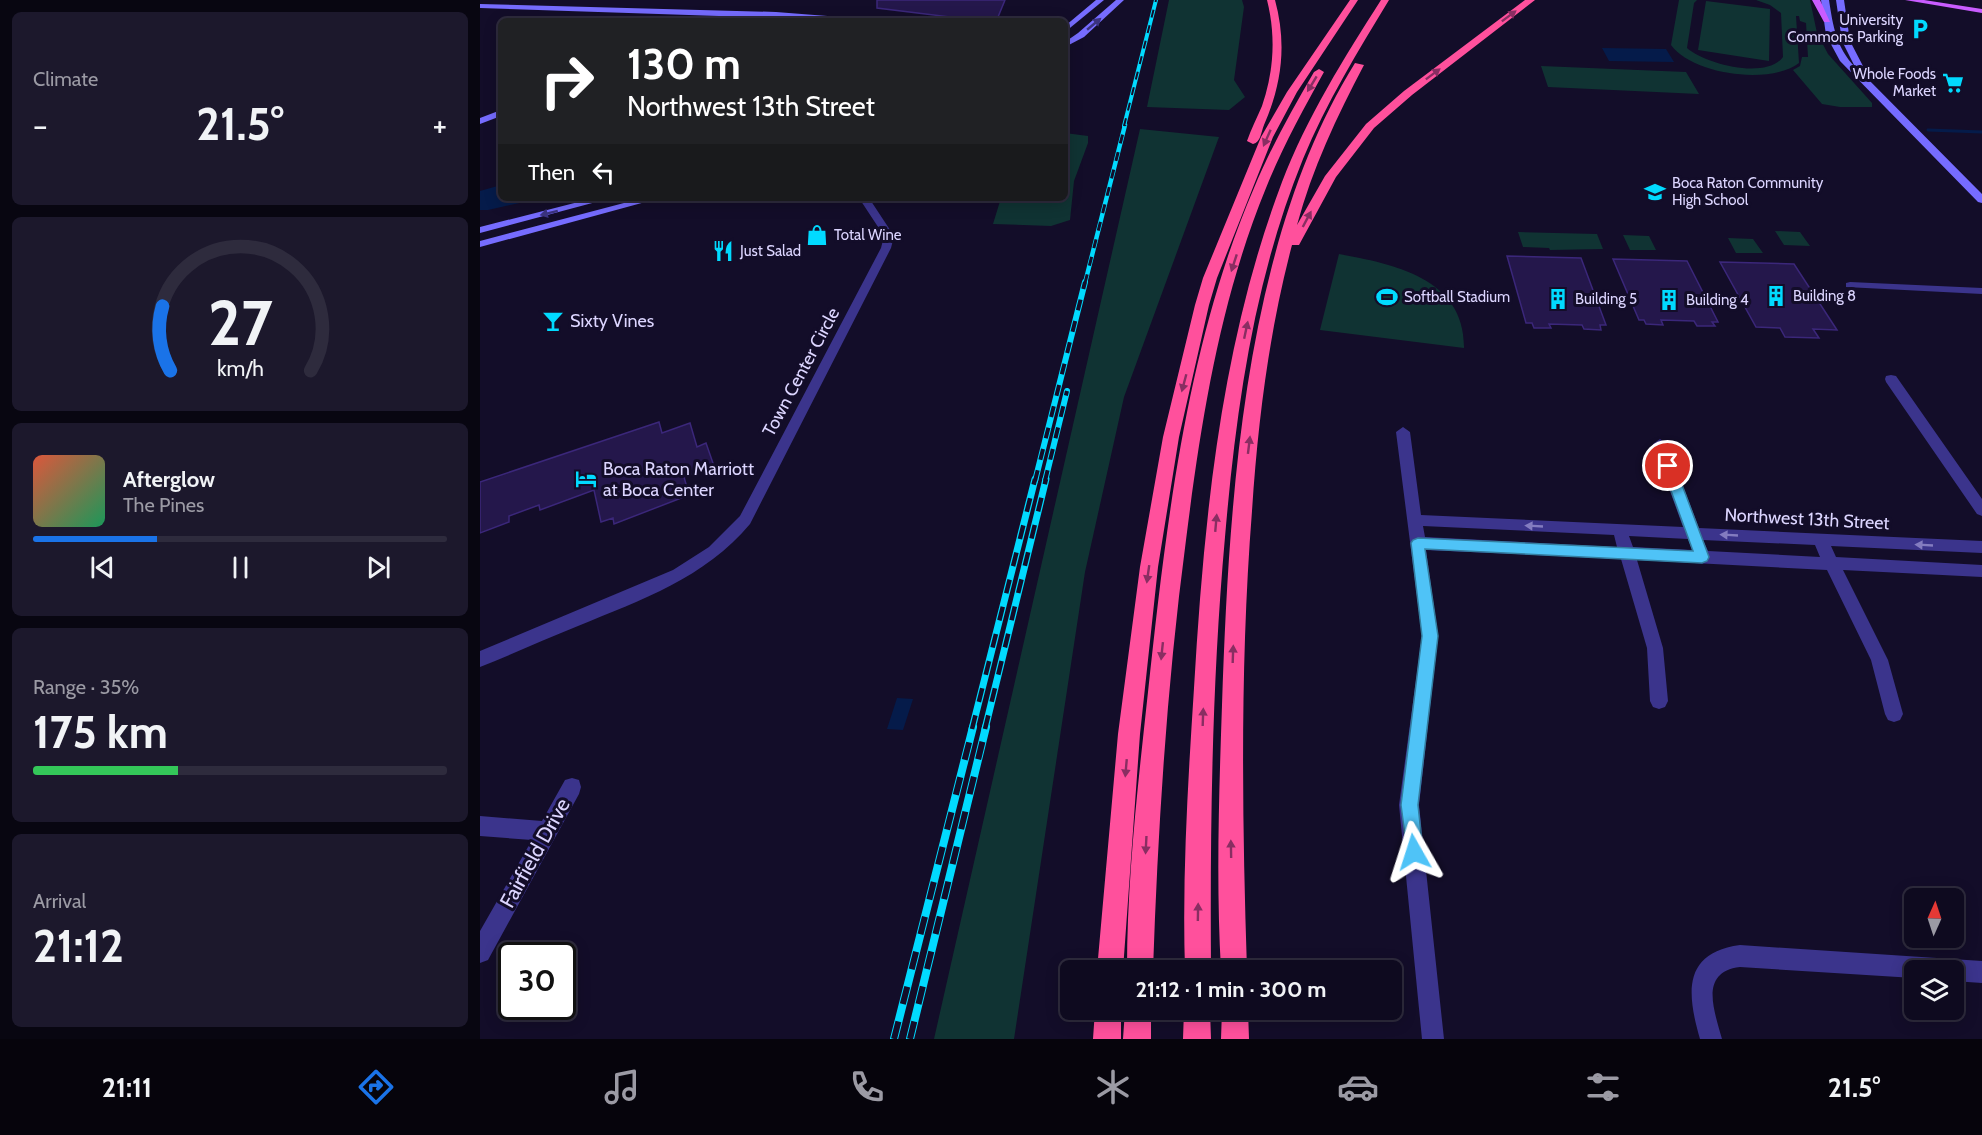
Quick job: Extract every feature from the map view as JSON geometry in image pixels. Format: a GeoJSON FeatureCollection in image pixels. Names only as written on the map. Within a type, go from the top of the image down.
{"type":"FeatureCollection","features":[{"type":"Feature","properties":{"kind":"highway"},"geometry":{"type":"LineString","coordinates":[[1252,175],[1252,143],[1270,96],[1278,59],[1278,33],[1271,0]]}},
{"type":"Feature","properties":{"kind":"highway"},"geometry":{"type":"LineString","coordinates":[[1111,960],[1130,724],[1145,597],[1179,401],[1210,278],[1267,137],[1283,107],[1354,0]]}},
{"type":"Feature","properties":{"kind":"highway"},"geometry":{"type":"LineString","coordinates":[[1141,960],[1149,791],[1166,619],[1183,491],[1207,365],[1228,284],[1265,174],[1300,104],[1366,0]]}},
{"type":"Feature","properties":{"kind":"highway"},"geometry":{"type":"LineString","coordinates":[[1198,960],[1200,811],[1209,608],[1220,485],[1240,358],[1261,265],[1294,165],[1328,92],[1385,0]]}},
{"type":"Feature","properties":{"kind":"highway"},"geometry":{"type":"LineString","coordinates":[[1234,960],[1231,775],[1233,649],[1239,545],[1257,385],[1279,270],[1299,198],[1325,130],[1347,85],[1397,0]]}},
{"type":"Feature","properties":{"kind":"highway"},"geometry":{"type":"LineString","coordinates":[[1279,270],[1324,187],[1370,126],[1408,93],[1531,0]]}},
{"type":"Feature","properties":{"kind":"highway"},"geometry":{"type":"LineString","coordinates":[[1107,1039],[1108,1020]]}},
{"type":"Feature","properties":{"kind":"highway"},"geometry":{"type":"LineString","coordinates":[[1137,1039],[1138,1020]]}},
{"type":"Feature","properties":{"kind":"highway"},"geometry":{"type":"LineString","coordinates":[[1197,1020],[1197,1039]]}},
{"type":"Feature","properties":{"kind":"highway"},"geometry":{"type":"LineString","coordinates":[[1235,1020],[1235,1039]]}},
{"type":"Feature","properties":{"kind":"main road"},"geometry":{"type":"LineString","coordinates":[[1816,0],[1827,20]]}},
{"type":"Feature","properties":{"kind":"main road"},"geometry":{"type":"LineString","coordinates":[[1909,0],[1982,11]]}},
{"type":"Feature","properties":{"kind":"street"},"geometry":{"type":"LineString","coordinates":[[639,18],[664,0]]}},
{"type":"Feature","properties":{"kind":"street"},"geometry":{"type":"LineString","coordinates":[[1068,27],[1100,0]]}},
{"type":"Feature","properties":{"kind":"street"},"geometry":{"type":"LineString","coordinates":[[1068,43],[1081,35],[1120,0]]}},
{"type":"Feature","properties":{"kind":"street"},"geometry":{"type":"LineString","coordinates":[[1825,0],[1830,35],[1837,50],[1847,63],[1982,200]]}},
{"type":"Feature","properties":{"kind":"street"},"geometry":{"type":"LineString","coordinates":[[1840,0],[1846,41],[1867,81]]}},
{"type":"Feature","properties":{"kind":"street"},"geometry":{"type":"LineString","coordinates":[[480,6],[834,18]]}},
{"type":"Feature","properties":{"kind":"street"},"geometry":{"type":"LineString","coordinates":[[480,122],[498,114]]}},
{"type":"Feature","properties":{"kind":"street"},"geometry":{"type":"LineString","coordinates":[[480,230],[595,201]]}},
{"type":"Feature","properties":{"kind":"street"},"geometry":{"type":"LineString","coordinates":[[551,225],[601,201]]}},
{"type":"Feature","properties":{"kind":"street"},"geometry":{"type":"LineString","coordinates":[[610,210],[625,201]]}},
{"type":"Feature","properties":{"kind":"street"},"geometry":{"type":"LineString","coordinates":[[480,244],[644,201]]}},
{"type":"Feature","properties":{"kind":"street","name":"Town Center Circle"},"geometry":{"type":"LineString","coordinates":[[480,659],[683,573],[719,548],[738,529],[750,511],[886,248],[889,236],[866,201]]}},
{"type":"Feature","properties":{"kind":"street"},"geometry":{"type":"LineString","coordinates":[[1850,285],[1982,291]]}},
{"type":"Feature","properties":{"kind":"street"},"geometry":{"type":"LineString","coordinates":[[1891,379],[1982,510]]}},
{"type":"Feature","properties":{"kind":"street"},"geometry":{"type":"LineString","coordinates":[[1403,432],[1430,636],[1409,805],[1433,1039]]}},
{"type":"Feature","properties":{"kind":"street"},"geometry":{"type":"LineString","coordinates":[[1660,444],[1702,557]]}},
{"type":"Feature","properties":{"kind":"street","name":"Northwest 13th Street"},"geometry":{"type":"LineString","coordinates":[[1414,520],[1982,548]]}},
{"type":"Feature","properties":{"kind":"street"},"geometry":{"type":"LineString","coordinates":[[1620,530],[1655,648],[1659,701]]}},
{"type":"Feature","properties":{"kind":"street"},"geometry":{"type":"LineString","coordinates":[[1820,540],[1879,660],[1894,714]]}},
{"type":"Feature","properties":{"kind":"street"},"geometry":{"type":"LineString","coordinates":[[1418,543],[1982,571]]}},
{"type":"Feature","properties":{"kind":"street","name":"Fairfield Drive"},"geometry":{"type":"LineString","coordinates":[[480,952],[572,787]]}},
{"type":"Feature","properties":{"kind":"street"},"geometry":{"type":"LineString","coordinates":[[480,826],[547,831]]}},
{"type":"Feature","properties":{"kind":"street"},"geometry":{"type":"LineString","coordinates":[[1711,1039],[1701,1003],[1705,976],[1717,961],[1740,956],[1982,972]]}},
{"type":"Feature","properties":{"kind":"green space"},"geometry":{"type":"Polygon","coordinates":[[[1169,0],[1242,0],[1244,7],[1234,80],[1245,97],[1229,110],[1147,107],[1169,0]]]}},
{"type":"Feature","properties":{"kind":"green space"},"geometry":{"type":"Polygon","coordinates":[[[1679,0],[1697,0],[1694,3],[1687,48],[1721,64],[1763,68],[1775,64],[1783,57],[1781,13],[1770,5],[1756,0],[1810,0],[1817,33],[1828,54],[1872,103],[1872,107],[1840,107],[1822,104],[1793,70],[1800,66],[1802,57],[1808,57],[1806,23],[1800,21],[1799,16],[1796,16],[1799,63],[1786,70],[1770,74],[1732,74],[1696,64],[1671,45],[1679,0]]]}},
{"type":"Feature","properties":{"kind":"green space"},"geometry":{"type":"Polygon","coordinates":[[[1706,1],[1770,9],[1769,61],[1698,50],[1706,1]]]}},
{"type":"Feature","properties":{"kind":"green space"},"geometry":{"type":"Polygon","coordinates":[[[1541,66],[1686,72],[1699,94],[1548,87],[1541,66]]]}},
{"type":"Feature","properties":{"kind":"green space"},"geometry":{"type":"Polygon","coordinates":[[[1140,129],[1219,137],[1124,397],[1085,572],[1014,1039],[934,1039],[1140,129]]]}},
{"type":"Feature","properties":{"kind":"green space"},"geometry":{"type":"Polygon","coordinates":[[[1068,133],[1088,136],[1088,143],[1074,181],[1070,220],[1051,226],[993,224],[1000,201],[1068,201],[1068,133]]]}},
{"type":"Feature","properties":{"kind":"green space"},"geometry":{"type":"Polygon","coordinates":[[[1775,231],[1800,232],[1810,246],[1784,245],[1775,231]]]}},
{"type":"Feature","properties":{"kind":"green space"},"geometry":{"type":"Polygon","coordinates":[[[1518,232],[1597,234],[1603,249],[1550,250],[1549,248],[1523,247],[1518,232]]]}},
{"type":"Feature","properties":{"kind":"green space"},"geometry":{"type":"Polygon","coordinates":[[[1623,235],[1649,236],[1656,250],[1630,250],[1623,235]]]}},
{"type":"Feature","properties":{"kind":"green space"},"geometry":{"type":"Polygon","coordinates":[[[1728,238],[1753,239],[1763,253],[1736,253],[1728,238]]]}},
{"type":"Feature","properties":{"kind":"green space","name":"Softball Stadium"},"geometry":{"type":"Polygon","coordinates":[[[1339,254],[1403,270],[1422,278],[1439,290],[1452,305],[1461,324],[1464,348],[1320,330],[1339,254]]]}},
{"type":"Feature","properties":{"kind":"water"},"geometry":{"type":"Polygon","coordinates":[[[1602,48],[1666,49],[1674,62],[1609,61],[1602,48]]]}},
{"type":"Feature","properties":{"kind":"water"},"geometry":{"type":"Polygon","coordinates":[[[498,186],[498,201],[528,201],[480,210],[480,191],[498,186]]]}},
{"type":"Feature","properties":{"kind":"water"},"geometry":{"type":"Polygon","coordinates":[[[897,698],[913,699],[903,730],[887,729],[897,698]]]}},
{"type":"Feature","properties":{"kind":"building"},"geometry":{"type":"Polygon","coordinates":[[[877,0],[1005,0],[998,17],[950,17],[877,8],[877,0]]]}},
{"type":"Feature","properties":{"kind":"building","name":"Building 5"},"geometry":{"type":"Polygon","coordinates":[[[1507,256],[1581,258],[1606,325],[1600,325],[1601,330],[1584,329],[1582,325],[1549,324],[1551,328],[1534,328],[1532,323],[1526,323],[1507,256]]]}},
{"type":"Feature","properties":{"kind":"building","name":"Building 4"},"geometry":{"type":"Polygon","coordinates":[[[1613,259],[1687,261],[1718,322],[1712,322],[1715,326],[1697,326],[1694,321],[1661,320],[1663,325],[1646,324],[1644,320],[1639,320],[1613,259]]]}},
{"type":"Feature","properties":{"kind":"building","name":"Building 8"},"geometry":{"type":"Polygon","coordinates":[[[1720,262],[1794,264],[1837,330],[1813,329],[1819,338],[1785,337],[1780,328],[1756,327],[1720,262]]]}},
{"type":"Feature","properties":{"kind":"building","name":"Boca Raton Marriott at Boca Center"},"geometry":{"type":"Polygon","coordinates":[[[659,422],[662,433],[690,423],[697,447],[706,443],[714,466],[684,477],[689,495],[614,524],[613,518],[601,522],[594,490],[540,510],[539,505],[509,516],[509,522],[480,533],[480,482],[659,422]]]}},
{"type":"Feature","properties":{"kind":"waterway"},"geometry":{"type":"LineString","coordinates":[[1928,130],[1982,132]]}},
{"type":"Feature","properties":{"kind":"railway"},"geometry":{"type":"LineString","coordinates":[[1124,126],[1156,0]]}},
{"type":"Feature","properties":{"kind":"railway"},"geometry":{"type":"LineString","coordinates":[[1085,283],[1125,125]]}},
{"type":"Feature","properties":{"kind":"railway"},"geometry":{"type":"LineString","coordinates":[[1035,481],[1085,282]]}},
{"type":"Feature","properties":{"kind":"railway"},"geometry":{"type":"LineString","coordinates":[[1045,481],[1067,391]]}},
{"type":"Feature","properties":{"kind":"railway"},"geometry":{"type":"LineString","coordinates":[[972,729],[1035,479]]}},
{"type":"Feature","properties":{"kind":"railway"},"geometry":{"type":"LineString","coordinates":[[985,729],[1046,479]]}},
{"type":"Feature","properties":{"kind":"railway"},"geometry":{"type":"LineString","coordinates":[[894,1039],[973,727]]}},
{"type":"Feature","properties":{"kind":"railway"},"geometry":{"type":"LineString","coordinates":[[910,1039],[986,727]]}},
{"type":"Feature","properties":{"kind":"place","name":"University Commons Parking"},"geometry":{"type":"Point","coordinates":[1920,29]}},
{"type":"Feature","properties":{"kind":"place","name":"Whole Foods Market"},"geometry":{"type":"Point","coordinates":[1953,83]}},
{"type":"Feature","properties":{"kind":"place","name":"Boca Raton Community High School"},"geometry":{"type":"Point","coordinates":[1655,192]}},
{"type":"Feature","properties":{"kind":"place","name":"Total Wine"},"geometry":{"type":"Point","coordinates":[817,235]}},
{"type":"Feature","properties":{"kind":"place","name":"Just Salad"},"geometry":{"type":"Point","coordinates":[723,251]}},
{"type":"Feature","properties":{"kind":"place","name":"Building 8"},"geometry":{"type":"Point","coordinates":[1776,296]}},
{"type":"Feature","properties":{"kind":"place","name":"Softball Stadium"},"geometry":{"type":"Point","coordinates":[1387,297]}},
{"type":"Feature","properties":{"kind":"place","name":"Building 5"},"geometry":{"type":"Point","coordinates":[1558,299]}},
{"type":"Feature","properties":{"kind":"place","name":"Building 4"},"geometry":{"type":"Point","coordinates":[1669,300]}},
{"type":"Feature","properties":{"kind":"place","name":"Sixty Vines"},"geometry":{"type":"Point","coordinates":[553,321]}},
{"type":"Feature","properties":{"kind":"place","name":"Boca Raton Marriott at Boca Center"},"geometry":{"type":"Point","coordinates":[586,479]}},
{"type":"Feature","properties":{"kind":"route"},"geometry":{"type":"LineString","coordinates":[[1414,852],[1409,805],[1430,636],[1418,543],[1702,557],[1668,466]]}}]}
